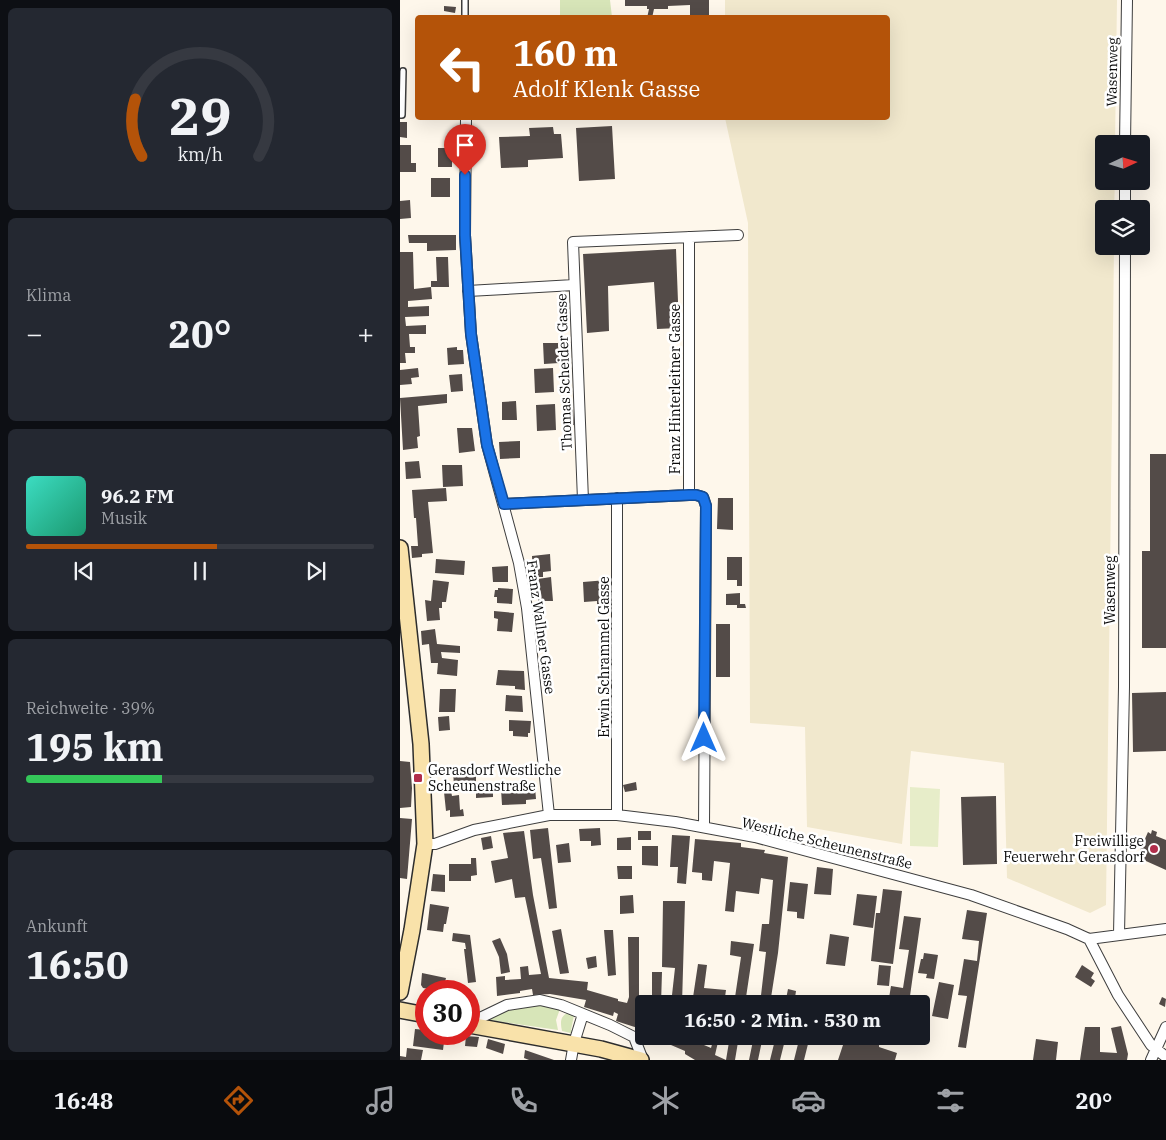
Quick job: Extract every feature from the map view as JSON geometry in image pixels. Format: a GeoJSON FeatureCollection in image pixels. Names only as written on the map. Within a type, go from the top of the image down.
{"type":"FeatureCollection","features":[{"type":"Feature","properties":{"kind":"main road"},"geometry":{"type":"LineString","coordinates":[[400,548],[404,616],[421,744],[425,844],[406,929],[400,992]]}},
{"type":"Feature","properties":{"kind":"main road"},"geometry":{"type":"LineString","coordinates":[[400,1010],[415,1013]]}},
{"type":"Feature","properties":{"kind":"main road"},"geometry":{"type":"LineString","coordinates":[[480,1027],[574,1044],[642,1060]]}},
{"type":"Feature","properties":{"kind":"street","name":"Wasenweg"},"geometry":{"type":"LineString","coordinates":[[1125,135],[1126,0]]}},
{"type":"Feature","properties":{"kind":"street","name":"Franz Wallner Gasse"},"geometry":{"type":"LineString","coordinates":[[466,120],[465,235],[471,334],[487,445],[519,563],[527,608],[549,815]]}},
{"type":"Feature","properties":{"kind":"street"},"geometry":{"type":"LineString","coordinates":[[689,237],[738,235]]}},
{"type":"Feature","properties":{"kind":"street","name":"Thomas Scheider Gasse"},"geometry":{"type":"LineString","coordinates":[[584,500],[572,242],[689,237]]}},
{"type":"Feature","properties":{"kind":"street","name":"Franz Hinterleitner Gasse"},"geometry":{"type":"LineString","coordinates":[[689,237],[689,495]]}},
{"type":"Feature","properties":{"kind":"street","name":"Wasenweg"},"geometry":{"type":"LineString","coordinates":[[1119,934],[1124,687],[1125,255]]}},
{"type":"Feature","properties":{"kind":"street"},"geometry":{"type":"LineString","coordinates":[[468,291],[574,285]]}},
{"type":"Feature","properties":{"kind":"street"},"geometry":{"type":"LineString","coordinates":[[504,504],[689,495],[703,497],[706,506],[704,827]]}},
{"type":"Feature","properties":{"kind":"street","name":"Erwin Schrammel Gasse"},"geometry":{"type":"LineString","coordinates":[[617,498],[617,815]]}},
{"type":"Feature","properties":{"kind":"street","name":"Westliche Scheunenstraße"},"geometry":{"type":"LineString","coordinates":[[425,844],[436,844],[474,830],[549,815],[617,815],[675,822],[755,837],[971,895],[1067,929],[1089,939]]}},
{"type":"Feature","properties":{"kind":"street"},"geometry":{"type":"LineString","coordinates":[[1166,929],[1089,939],[1118,995],[1155,1049],[1166,1057]]}},
{"type":"Feature","properties":{"kind":"street"},"geometry":{"type":"LineString","coordinates":[[480,1018],[508,1005],[540,1000],[562,1005],[634,1037],[642,1060]]}},
{"type":"Feature","properties":{"kind":"street"},"geometry":{"type":"LineString","coordinates":[[571,1060],[583,1014]]}},
{"type":"Feature","properties":{"kind":"street"},"geometry":{"type":"LineString","coordinates":[[1151,1060],[1166,1027]]}},
{"type":"Feature","properties":{"kind":"lane"},"geometry":{"type":"LineString","coordinates":[[465,0],[466,15]]}},
{"type":"Feature","properties":{"kind":"lane"},"geometry":{"type":"LineString","coordinates":[[400,115],[402,115],[403,72]]}},
{"type":"Feature","properties":{"kind":"shaded area"},"geometry":{"type":"Polygon","coordinates":[[[725,0],[1117,0],[1115,135],[1095,135],[1095,190],[1115,190],[1114,200],[1095,200],[1095,255],[1114,255],[1106,905],[1090,913],[1007,878],[1004,763],[911,751],[902,844],[807,827],[805,727],[750,723],[748,223],[725,120],[890,120],[890,15],[725,15],[725,0]]]}},
{"type":"Feature","properties":{"kind":"green space"},"geometry":{"type":"Polygon","coordinates":[[[560,0],[610,0],[612,15],[560,15],[560,0]]]}},
{"type":"Feature","properties":{"kind":"green space"},"geometry":{"type":"Polygon","coordinates":[[[910,787],[940,789],[938,847],[910,846],[910,787]]]}},
{"type":"Feature","properties":{"kind":"green space"},"geometry":{"type":"Polygon","coordinates":[[[541,1005],[560,1009],[556,1020],[558,1030],[490,1020],[507,1010],[541,1005]]]}},
{"type":"Feature","properties":{"kind":"green space"},"geometry":{"type":"Polygon","coordinates":[[[570,1012],[574,1015],[571,1030],[579,1033],[579,1035],[562,1031],[562,1019],[564,1015],[570,1012]]]}},
{"type":"Feature","properties":{"kind":"building"},"geometry":{"type":"Polygon","coordinates":[[[625,0],[709,0],[709,15],[690,15],[690,5],[668,6],[668,9],[654,9],[653,15],[648,15],[649,9],[647,9],[647,6],[625,6],[625,0]]]}},
{"type":"Feature","properties":{"kind":"building"},"geometry":{"type":"Polygon","coordinates":[[[444,6],[456,7],[455,13],[444,11],[444,6]]]}},
{"type":"Feature","properties":{"kind":"building"},"geometry":{"type":"Polygon","coordinates":[[[400,122],[407,122],[407,138],[400,137],[400,122]]]}},
{"type":"Feature","properties":{"kind":"building"},"geometry":{"type":"Polygon","coordinates":[[[612,126],[615,179],[579,181],[576,128],[612,126]]]}},
{"type":"Feature","properties":{"kind":"building"},"geometry":{"type":"Polygon","coordinates":[[[553,127],[554,134],[561,134],[563,158],[528,160],[528,167],[501,168],[499,137],[530,136],[529,128],[553,127]]]}},
{"type":"Feature","properties":{"kind":"building"},"geometry":{"type":"Polygon","coordinates":[[[400,145],[411,145],[411,163],[416,163],[416,172],[400,172],[400,145]]]}},
{"type":"Feature","properties":{"kind":"building"},"geometry":{"type":"Polygon","coordinates":[[[438,148],[452,148],[452,167],[438,167],[438,148]]]}},
{"type":"Feature","properties":{"kind":"building"},"geometry":{"type":"Polygon","coordinates":[[[431,178],[450,178],[450,197],[431,197],[431,178]]]}},
{"type":"Feature","properties":{"kind":"building"},"geometry":{"type":"Polygon","coordinates":[[[410,200],[411,218],[400,219],[400,201],[410,200]]]}},
{"type":"Feature","properties":{"kind":"building"},"geometry":{"type":"Polygon","coordinates":[[[408,235],[456,235],[456,250],[427,251],[427,243],[409,243],[408,235]]]}},
{"type":"Feature","properties":{"kind":"building"},"geometry":{"type":"Polygon","coordinates":[[[676,249],[679,328],[657,329],[654,282],[608,286],[609,331],[587,333],[583,254],[676,249]]]}},
{"type":"Feature","properties":{"kind":"building"},"geometry":{"type":"Polygon","coordinates":[[[400,252],[413,252],[414,289],[431,287],[432,299],[408,301],[408,307],[429,306],[429,316],[405,317],[406,326],[426,325],[426,334],[409,334],[410,347],[415,347],[415,353],[405,353],[406,363],[400,363],[400,252]]]}},
{"type":"Feature","properties":{"kind":"building"},"geometry":{"type":"Polygon","coordinates":[[[436,257],[448,257],[449,287],[431,287],[431,281],[437,281],[436,257]]]}},
{"type":"Feature","properties":{"kind":"building"},"geometry":{"type":"Polygon","coordinates":[[[543,343],[558,343],[559,363],[544,364],[543,343]]]}},
{"type":"Feature","properties":{"kind":"building"},"geometry":{"type":"Polygon","coordinates":[[[457,347],[457,350],[463,350],[464,364],[448,365],[447,348],[457,347]]]}},
{"type":"Feature","properties":{"kind":"building"},"geometry":{"type":"Polygon","coordinates":[[[418,368],[419,377],[411,378],[412,384],[400,385],[400,370],[418,368]]]}},
{"type":"Feature","properties":{"kind":"building"},"geometry":{"type":"Polygon","coordinates":[[[553,368],[554,392],[535,393],[534,369],[553,368]]]}},
{"type":"Feature","properties":{"kind":"building"},"geometry":{"type":"Polygon","coordinates":[[[462,374],[463,391],[451,392],[449,375],[462,374]]]}},
{"type":"Feature","properties":{"kind":"building"},"geometry":{"type":"Polygon","coordinates":[[[447,394],[447,403],[418,406],[420,436],[417,437],[418,448],[403,450],[400,398],[447,394]]]}},
{"type":"Feature","properties":{"kind":"building"},"geometry":{"type":"Polygon","coordinates":[[[516,401],[517,420],[502,420],[502,402],[516,401]]]}},
{"type":"Feature","properties":{"kind":"building"},"geometry":{"type":"Polygon","coordinates":[[[555,404],[556,430],[537,431],[536,405],[555,404]]]}},
{"type":"Feature","properties":{"kind":"building"},"geometry":{"type":"Polygon","coordinates":[[[565,409],[573,409],[574,425],[565,426],[565,409]]]}},
{"type":"Feature","properties":{"kind":"building"},"geometry":{"type":"Polygon","coordinates":[[[457,428],[472,428],[475,451],[459,453],[457,428]]]}},
{"type":"Feature","properties":{"kind":"building"},"geometry":{"type":"Polygon","coordinates":[[[520,441],[520,458],[500,459],[499,442],[520,441]]]}},
{"type":"Feature","properties":{"kind":"building"},"geometry":{"type":"Polygon","coordinates":[[[1150,454],[1166,454],[1166,648],[1142,648],[1142,551],[1150,551],[1150,454]]]}},
{"type":"Feature","properties":{"kind":"building"},"geometry":{"type":"Polygon","coordinates":[[[419,461],[421,478],[406,479],[405,462],[419,461]]]}},
{"type":"Feature","properties":{"kind":"building"},"geometry":{"type":"Polygon","coordinates":[[[442,465],[462,465],[463,486],[443,487],[442,465]]]}},
{"type":"Feature","properties":{"kind":"building"},"geometry":{"type":"Polygon","coordinates":[[[446,488],[447,501],[428,502],[433,553],[422,554],[422,557],[412,558],[411,546],[418,546],[412,490],[446,488]]]}},
{"type":"Feature","properties":{"kind":"building"},"geometry":{"type":"Polygon","coordinates":[[[718,498],[733,498],[733,530],[717,529],[718,498]]]}},
{"type":"Feature","properties":{"kind":"building"},"geometry":{"type":"Polygon","coordinates":[[[550,554],[551,571],[543,572],[543,577],[533,577],[532,556],[550,554]]]}},
{"type":"Feature","properties":{"kind":"building"},"geometry":{"type":"Polygon","coordinates":[[[727,557],[742,557],[742,586],[737,586],[737,580],[727,580],[727,557]]]}},
{"type":"Feature","properties":{"kind":"building"},"geometry":{"type":"Polygon","coordinates":[[[436,559],[465,561],[464,575],[435,573],[436,559]]]}},
{"type":"Feature","properties":{"kind":"building"},"geometry":{"type":"Polygon","coordinates":[[[508,566],[508,582],[493,582],[492,567],[508,566]]]}},
{"type":"Feature","properties":{"kind":"building"},"geometry":{"type":"Polygon","coordinates":[[[551,577],[553,601],[538,601],[538,579],[551,577]]]}},
{"type":"Feature","properties":{"kind":"building"},"geometry":{"type":"Polygon","coordinates":[[[433,580],[449,582],[446,602],[442,602],[442,608],[439,608],[440,620],[427,621],[425,600],[431,601],[433,580]]]}},
{"type":"Feature","properties":{"kind":"building"},"geometry":{"type":"Polygon","coordinates":[[[607,580],[608,587],[605,587],[606,604],[597,605],[597,601],[584,602],[583,582],[607,580]]]}},
{"type":"Feature","properties":{"kind":"building"},"geometry":{"type":"Polygon","coordinates":[[[498,588],[513,589],[512,604],[497,603],[497,597],[494,597],[495,590],[498,590],[498,588]]]}},
{"type":"Feature","properties":{"kind":"building"},"geometry":{"type":"Polygon","coordinates":[[[740,593],[740,604],[745,604],[746,608],[737,608],[737,605],[726,605],[726,594],[740,593]]]}},
{"type":"Feature","properties":{"kind":"building"},"geometry":{"type":"Polygon","coordinates":[[[494,611],[514,613],[512,632],[497,631],[498,619],[494,618],[494,611]]]}},
{"type":"Feature","properties":{"kind":"building"},"geometry":{"type":"Polygon","coordinates":[[[716,624],[730,624],[730,677],[716,677],[716,624]]]}},
{"type":"Feature","properties":{"kind":"building"},"geometry":{"type":"Polygon","coordinates":[[[435,629],[437,644],[460,646],[460,653],[441,652],[442,658],[458,660],[457,676],[437,674],[438,663],[431,663],[429,644],[422,645],[421,631],[435,629]]]}},
{"type":"Feature","properties":{"kind":"building"},"geometry":{"type":"Polygon","coordinates":[[[498,670],[524,671],[525,690],[515,689],[515,686],[496,685],[498,670]]]}},
{"type":"Feature","properties":{"kind":"building"},"geometry":{"type":"Polygon","coordinates":[[[440,689],[456,689],[455,712],[439,712],[440,689]]]}},
{"type":"Feature","properties":{"kind":"building"},"geometry":{"type":"Polygon","coordinates":[[[1166,692],[1166,751],[1133,752],[1132,693],[1166,692]]]}},
{"type":"Feature","properties":{"kind":"building"},"geometry":{"type":"Polygon","coordinates":[[[506,695],[522,696],[523,712],[505,711],[506,695]]]}},
{"type":"Feature","properties":{"kind":"building"},"geometry":{"type":"Polygon","coordinates":[[[449,716],[450,730],[439,731],[438,717],[449,716]]]}},
{"type":"Feature","properties":{"kind":"building"},"geometry":{"type":"Polygon","coordinates":[[[509,720],[531,721],[528,737],[513,736],[513,731],[509,731],[509,720]]]}},
{"type":"Feature","properties":{"kind":"building"},"geometry":{"type":"Polygon","coordinates":[[[400,761],[410,762],[411,807],[400,808],[400,761]]]}},
{"type":"Feature","properties":{"kind":"building"},"geometry":{"type":"Polygon","coordinates":[[[476,768],[476,785],[478,785],[478,789],[493,789],[493,797],[476,798],[476,790],[468,790],[468,786],[454,787],[453,769],[476,768]]]}},
{"type":"Feature","properties":{"kind":"building"},"geometry":{"type":"Polygon","coordinates":[[[636,782],[637,790],[625,792],[623,785],[636,782]]]}},
{"type":"Feature","properties":{"kind":"building"},"geometry":{"type":"Polygon","coordinates":[[[535,787],[536,799],[526,800],[526,804],[502,805],[501,789],[535,787]]]}},
{"type":"Feature","properties":{"kind":"building"},"geometry":{"type":"Polygon","coordinates":[[[451,791],[452,796],[459,795],[460,810],[463,809],[464,816],[450,817],[450,810],[446,811],[444,792],[451,791]]]}},
{"type":"Feature","properties":{"kind":"building"},"geometry":{"type":"Polygon","coordinates":[[[996,796],[997,864],[963,865],[961,797],[996,796]]]}},
{"type":"Feature","properties":{"kind":"building"},"geometry":{"type":"Polygon","coordinates":[[[400,818],[412,819],[407,879],[400,878],[400,818]]]}},
{"type":"Feature","properties":{"kind":"building"},"geometry":{"type":"Polygon","coordinates":[[[548,828],[557,908],[549,909],[541,858],[533,859],[530,830],[548,828]]]}},
{"type":"Feature","properties":{"kind":"building"},"geometry":{"type":"Polygon","coordinates":[[[600,828],[601,845],[591,846],[591,841],[580,841],[579,829],[600,828]]]}},
{"type":"Feature","properties":{"kind":"building","name":"Freiwillige Feuerwehr Gerasdorf"},"geometry":{"type":"Polygon","coordinates":[[[1152,830],[1157,832],[1156,836],[1166,840],[1166,870],[1137,857],[1148,832],[1151,834],[1152,830]]]}},
{"type":"Feature","properties":{"kind":"building"},"geometry":{"type":"Polygon","coordinates":[[[524,831],[533,895],[549,978],[588,982],[587,990],[627,1003],[629,997],[628,937],[639,937],[639,995],[635,995],[635,1027],[616,1021],[618,1014],[614,1012],[613,1016],[584,1007],[586,1000],[550,994],[533,995],[532,989],[520,991],[520,993],[497,996],[496,977],[505,976],[505,980],[521,979],[520,967],[528,966],[529,975],[541,974],[525,897],[515,898],[512,879],[495,883],[491,861],[508,858],[503,833],[524,831]]]}},
{"type":"Feature","properties":{"kind":"building"},"geometry":{"type":"Polygon","coordinates":[[[638,831],[651,831],[651,840],[638,840],[638,831]]]}},
{"type":"Feature","properties":{"kind":"building"},"geometry":{"type":"Polygon","coordinates":[[[672,835],[690,836],[686,884],[677,883],[678,867],[670,867],[672,835]]]}},
{"type":"Feature","properties":{"kind":"building"},"geometry":{"type":"Polygon","coordinates":[[[491,836],[493,848],[483,850],[481,838],[491,836]]]}},
{"type":"Feature","properties":{"kind":"building"},"geometry":{"type":"Polygon","coordinates":[[[631,837],[631,850],[617,850],[617,838],[631,837]]]}},
{"type":"Feature","properties":{"kind":"building"},"geometry":{"type":"Polygon","coordinates":[[[695,839],[741,843],[741,847],[765,850],[764,853],[788,857],[778,953],[771,995],[761,995],[766,952],[759,951],[762,924],[769,924],[773,880],[761,878],[759,894],[736,891],[734,912],[725,911],[730,863],[714,861],[712,881],[702,880],[702,873],[692,872],[695,839]]]}},
{"type":"Feature","properties":{"kind":"building"},"geometry":{"type":"Polygon","coordinates":[[[569,843],[571,862],[558,863],[556,845],[569,843]]]}},
{"type":"Feature","properties":{"kind":"building"},"geometry":{"type":"Polygon","coordinates":[[[642,846],[658,846],[658,866],[642,865],[642,846]]]}},
{"type":"Feature","properties":{"kind":"building"},"geometry":{"type":"Polygon","coordinates":[[[471,858],[476,858],[477,875],[471,876],[471,881],[449,881],[449,864],[471,864],[471,858]]]}},
{"type":"Feature","properties":{"kind":"building"},"geometry":{"type":"Polygon","coordinates":[[[617,866],[632,866],[632,879],[618,879],[617,866]]]}},
{"type":"Feature","properties":{"kind":"building"},"geometry":{"type":"Polygon","coordinates":[[[817,867],[833,869],[831,895],[814,894],[817,867]]]}},
{"type":"Feature","properties":{"kind":"building"},"geometry":{"type":"Polygon","coordinates":[[[433,874],[445,875],[445,892],[431,891],[433,874]]]}},
{"type":"Feature","properties":{"kind":"building"},"geometry":{"type":"Polygon","coordinates":[[[790,882],[808,884],[804,919],[797,918],[797,912],[787,911],[790,882]]]}},
{"type":"Feature","properties":{"kind":"building"},"geometry":{"type":"Polygon","coordinates":[[[883,889],[902,891],[893,964],[871,961],[876,913],[880,913],[883,889]]]}},
{"type":"Feature","properties":{"kind":"building"},"geometry":{"type":"Polygon","coordinates":[[[857,894],[877,896],[873,928],[853,925],[857,894]]]}},
{"type":"Feature","properties":{"kind":"building"},"geometry":{"type":"Polygon","coordinates":[[[633,895],[634,913],[620,914],[620,896],[633,895]]]}},
{"type":"Feature","properties":{"kind":"building"},"geometry":{"type":"Polygon","coordinates":[[[663,901],[685,901],[682,995],[672,995],[675,968],[662,967],[663,901]]]}},
{"type":"Feature","properties":{"kind":"building"},"geometry":{"type":"Polygon","coordinates":[[[430,904],[449,907],[443,932],[427,930],[430,904]]]}},
{"type":"Feature","properties":{"kind":"building"},"geometry":{"type":"Polygon","coordinates":[[[967,910],[987,913],[966,1048],[958,1047],[967,996],[958,995],[964,959],[977,961],[979,941],[962,939],[967,910]]]}},
{"type":"Feature","properties":{"kind":"building"},"geometry":{"type":"Polygon","coordinates":[[[904,916],[921,918],[910,995],[890,995],[891,986],[903,988],[909,950],[899,949],[904,916]]]}},
{"type":"Feature","properties":{"kind":"building"},"geometry":{"type":"Polygon","coordinates":[[[561,929],[569,973],[560,974],[552,931],[561,929]]]}},
{"type":"Feature","properties":{"kind":"building"},"geometry":{"type":"Polygon","coordinates":[[[604,930],[613,930],[616,975],[608,976],[604,930]]]}},
{"type":"Feature","properties":{"kind":"building"},"geometry":{"type":"Polygon","coordinates":[[[453,933],[470,935],[476,980],[468,980],[465,943],[452,941],[453,933]]]}},
{"type":"Feature","properties":{"kind":"building"},"geometry":{"type":"Polygon","coordinates":[[[830,934],[849,937],[845,966],[826,964],[830,934]]]}},
{"type":"Feature","properties":{"kind":"building"},"geometry":{"type":"Polygon","coordinates":[[[500,938],[507,954],[510,972],[501,974],[499,957],[492,941],[500,938]]]}},
{"type":"Feature","properties":{"kind":"building"},"geometry":{"type":"Polygon","coordinates":[[[731,941],[754,944],[746,995],[735,995],[741,957],[730,955],[731,941]]]}},
{"type":"Feature","properties":{"kind":"building"},"geometry":{"type":"Polygon","coordinates":[[[924,953],[938,955],[934,979],[926,978],[927,974],[918,973],[924,953]]]}},
{"type":"Feature","properties":{"kind":"building"},"geometry":{"type":"Polygon","coordinates":[[[596,956],[597,967],[588,969],[586,958],[596,956]]]}},
{"type":"Feature","properties":{"kind":"building"},"geometry":{"type":"Polygon","coordinates":[[[698,964],[707,965],[704,988],[726,990],[725,995],[693,995],[698,964]]]}},
{"type":"Feature","properties":{"kind":"building"},"geometry":{"type":"Polygon","coordinates":[[[879,965],[891,966],[889,986],[877,985],[879,965]]]}},
{"type":"Feature","properties":{"kind":"building"},"geometry":{"type":"Polygon","coordinates":[[[1082,965],[1094,973],[1091,978],[1095,981],[1091,987],[1075,977],[1082,965]]]}},
{"type":"Feature","properties":{"kind":"building"},"geometry":{"type":"Polygon","coordinates":[[[652,972],[662,972],[661,995],[652,995],[652,972]]]}},
{"type":"Feature","properties":{"kind":"building"},"geometry":{"type":"Polygon","coordinates":[[[422,973],[446,978],[446,980],[421,980],[422,973]]]}},
{"type":"Feature","properties":{"kind":"building"},"geometry":{"type":"Polygon","coordinates":[[[939,982],[954,985],[948,1019],[932,1016],[939,982]]]}},
{"type":"Feature","properties":{"kind":"building"},"geometry":{"type":"Polygon","coordinates":[[[788,989],[796,991],[795,995],[787,995],[788,989]]]}},
{"type":"Feature","properties":{"kind":"building"},"geometry":{"type":"Polygon","coordinates":[[[1162,997],[1166,999],[1165,1007],[1159,1004],[1162,997]]]}},
{"type":"Feature","properties":{"kind":"building"},"geometry":{"type":"Polygon","coordinates":[[[1121,1026],[1128,1054],[1127,1060],[1080,1060],[1085,1027],[1100,1027],[1100,1052],[1117,1053],[1111,1028],[1121,1026]]]}},
{"type":"Feature","properties":{"kind":"building"},"geometry":{"type":"Polygon","coordinates":[[[415,1029],[415,1045],[444,1045],[443,1050],[413,1046],[415,1029]]]}},
{"type":"Feature","properties":{"kind":"building"},"geometry":{"type":"Polygon","coordinates":[[[488,1039],[505,1044],[503,1054],[486,1048],[488,1039]]]}},
{"type":"Feature","properties":{"kind":"building"},"geometry":{"type":"Polygon","coordinates":[[[1036,1039],[1058,1042],[1056,1060],[1033,1060],[1036,1039]]]}},
{"type":"Feature","properties":{"kind":"building"},"geometry":{"type":"Polygon","coordinates":[[[465,1045],[477,1045],[477,1047],[465,1045]]]}},
{"type":"Feature","properties":{"kind":"building"},"geometry":{"type":"Polygon","coordinates":[[[671,1045],[704,1045],[711,1048],[712,1045],[717,1045],[715,1055],[726,1060],[695,1060],[685,1054],[685,1051],[671,1045]]]}},
{"type":"Feature","properties":{"kind":"building"},"geometry":{"type":"Polygon","coordinates":[[[728,1045],[738,1045],[735,1060],[726,1060],[728,1045]]]}},
{"type":"Feature","properties":{"kind":"building"},"geometry":{"type":"Polygon","coordinates":[[[752,1045],[761,1045],[758,1060],[749,1060],[752,1045]]]}},
{"type":"Feature","properties":{"kind":"building"},"geometry":{"type":"Polygon","coordinates":[[[774,1045],[784,1045],[780,1060],[770,1060],[774,1045]]]}},
{"type":"Feature","properties":{"kind":"building"},"geometry":{"type":"Polygon","coordinates":[[[798,1045],[808,1045],[804,1060],[794,1060],[798,1045]]]}},
{"type":"Feature","properties":{"kind":"building"},"geometry":{"type":"Polygon","coordinates":[[[843,1045],[879,1045],[879,1047],[897,1053],[895,1060],[838,1060],[843,1045]]]}},
{"type":"Feature","properties":{"kind":"building"},"geometry":{"type":"Polygon","coordinates":[[[407,1048],[423,1050],[421,1060],[400,1060],[400,1056],[406,1057],[407,1048]]]}},
{"type":"Feature","properties":{"kind":"building"},"geometry":{"type":"Polygon","coordinates":[[[525,1050],[554,1060],[529,1060],[524,1058],[525,1050]]]}},
{"type":"Feature","properties":{"kind":"place","name":"Gerasdorf Westliche Scheunenstraße"},"geometry":{"type":"Point","coordinates":[418,778]}},
{"type":"Feature","properties":{"kind":"place","name":"Freiwillige Feuerwehr Gerasdorf"},"geometry":{"type":"Point","coordinates":[1154,849]}},
{"type":"Feature","properties":{"kind":"route"},"geometry":{"type":"LineString","coordinates":[[465,175],[465,235],[471,334],[487,445],[504,504],[689,495],[703,497],[706,506],[704,738]]}}]}
